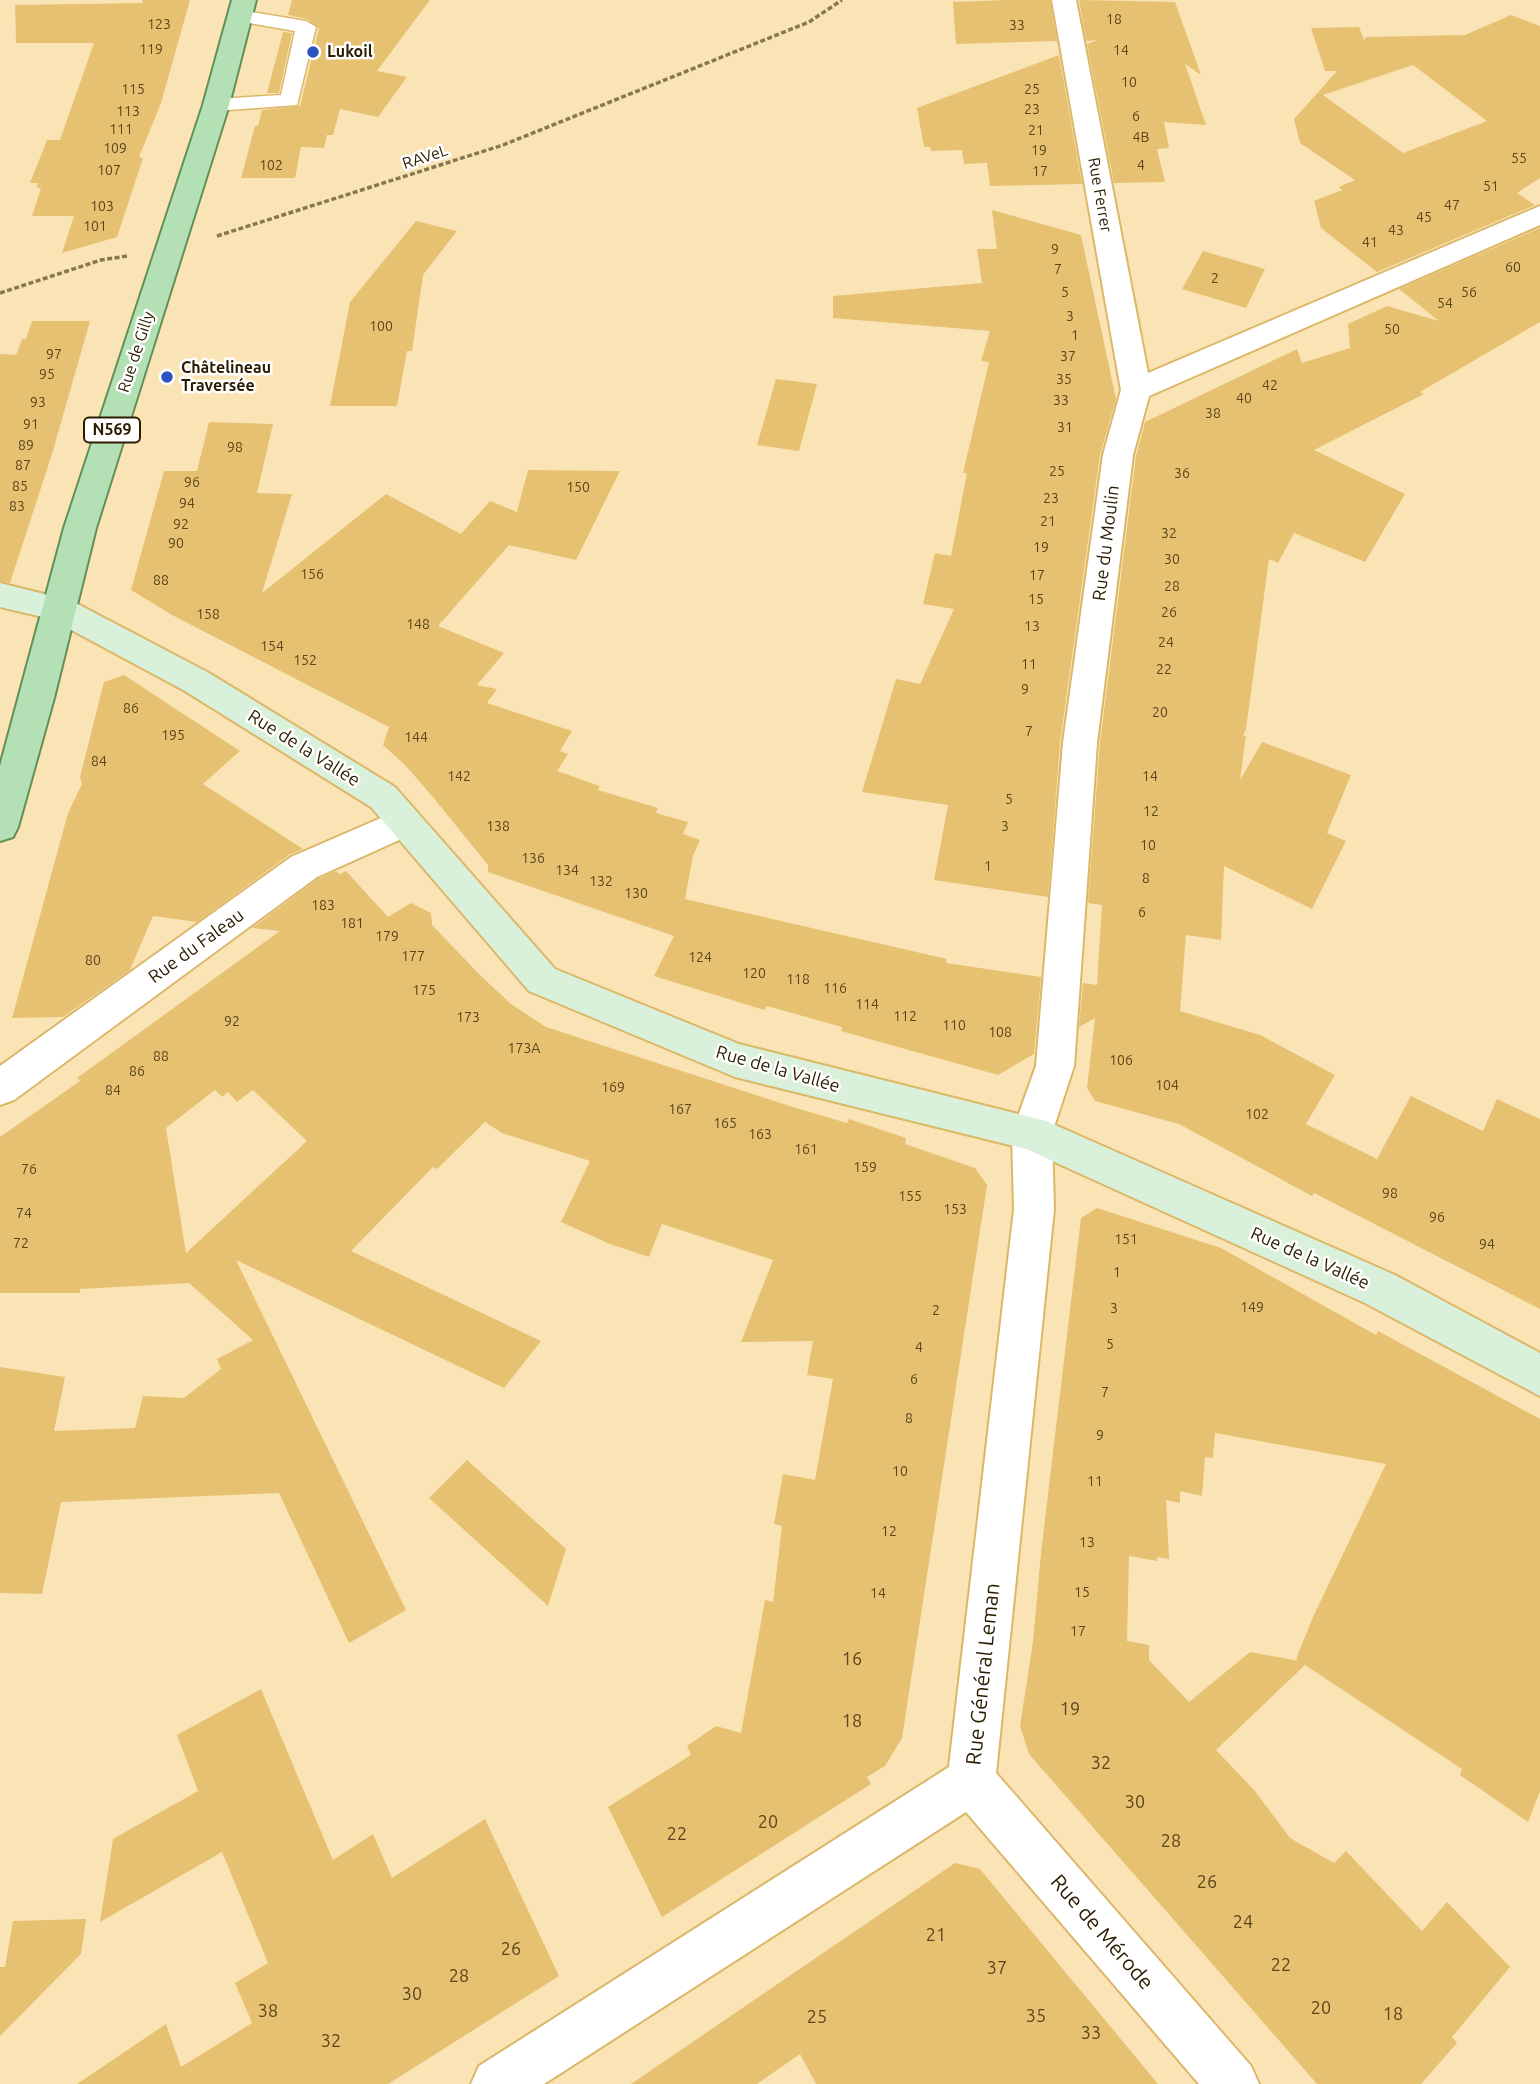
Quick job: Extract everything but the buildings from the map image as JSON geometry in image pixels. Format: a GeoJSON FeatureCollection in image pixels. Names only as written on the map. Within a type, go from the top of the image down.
{"type":"FeatureCollection","features":[{"type":"Feature","properties":{"kind":"main road","name":"Rue de Gilly"},"geometry":{"type":"LineString","coordinates":[[0,827],[80,528],[216,105],[242,8]]}},
{"type":"Feature","properties":{"kind":"main road","name":"Rue de la Vallée"},"geometry":{"type":"LineString","coordinates":[[0,594],[60,609],[197,682],[383,797],[542,980],[735,1060],[1032,1133],[1380,1289],[1540,1376]]}},
{"type":"Feature","properties":{"kind":"street","name":"Rue Ferrer"},"geometry":{"type":"LineString","coordinates":[[1064,0],[1136,390]]}},
{"type":"Feature","properties":{"kind":"street"},"geometry":{"type":"LineString","coordinates":[[1136,390],[1540,215]]}},
{"type":"Feature","properties":{"kind":"street","name":"Rue du Moulin"},"geometry":{"type":"LineString","coordinates":[[1032,1133],[1055,1066],[1080,743],[1118,455],[1136,390]]}},
{"type":"Feature","properties":{"kind":"street","name":"Rue du Faleau"},"geometry":{"type":"LineString","coordinates":[[0,1088],[304,867],[404,822]]}},
{"type":"Feature","properties":{"kind":"street","name":"Rue Général Leman"},"geometry":{"type":"LineString","coordinates":[[497,2084],[971,1781],[1034,1209],[1032,1133]]}},
{"type":"Feature","properties":{"kind":"street","name":"Rue de Mérode"},"geometry":{"type":"LineString","coordinates":[[971,1781],[1233,2084]]}},
{"type":"Feature","properties":{"kind":"lane"},"geometry":{"type":"LineString","coordinates":[[216,105],[290,100],[306,27],[242,8]]}},
{"type":"Feature","properties":{"kind":"path","name":"RAVeL"},"geometry":{"type":"LineString","coordinates":[[0,293],[102,260],[168,251],[503,145],[809,22],[842,0]]}},
{"type":"Feature","properties":{"kind":"place","name":"Lukoil"},"geometry":{"type":"Point","coordinates":[313,52]}},
{"type":"Feature","properties":{"kind":"place","name":"Châtelineau Traversée"},"geometry":{"type":"Point","coordinates":[167,377]}}]}
